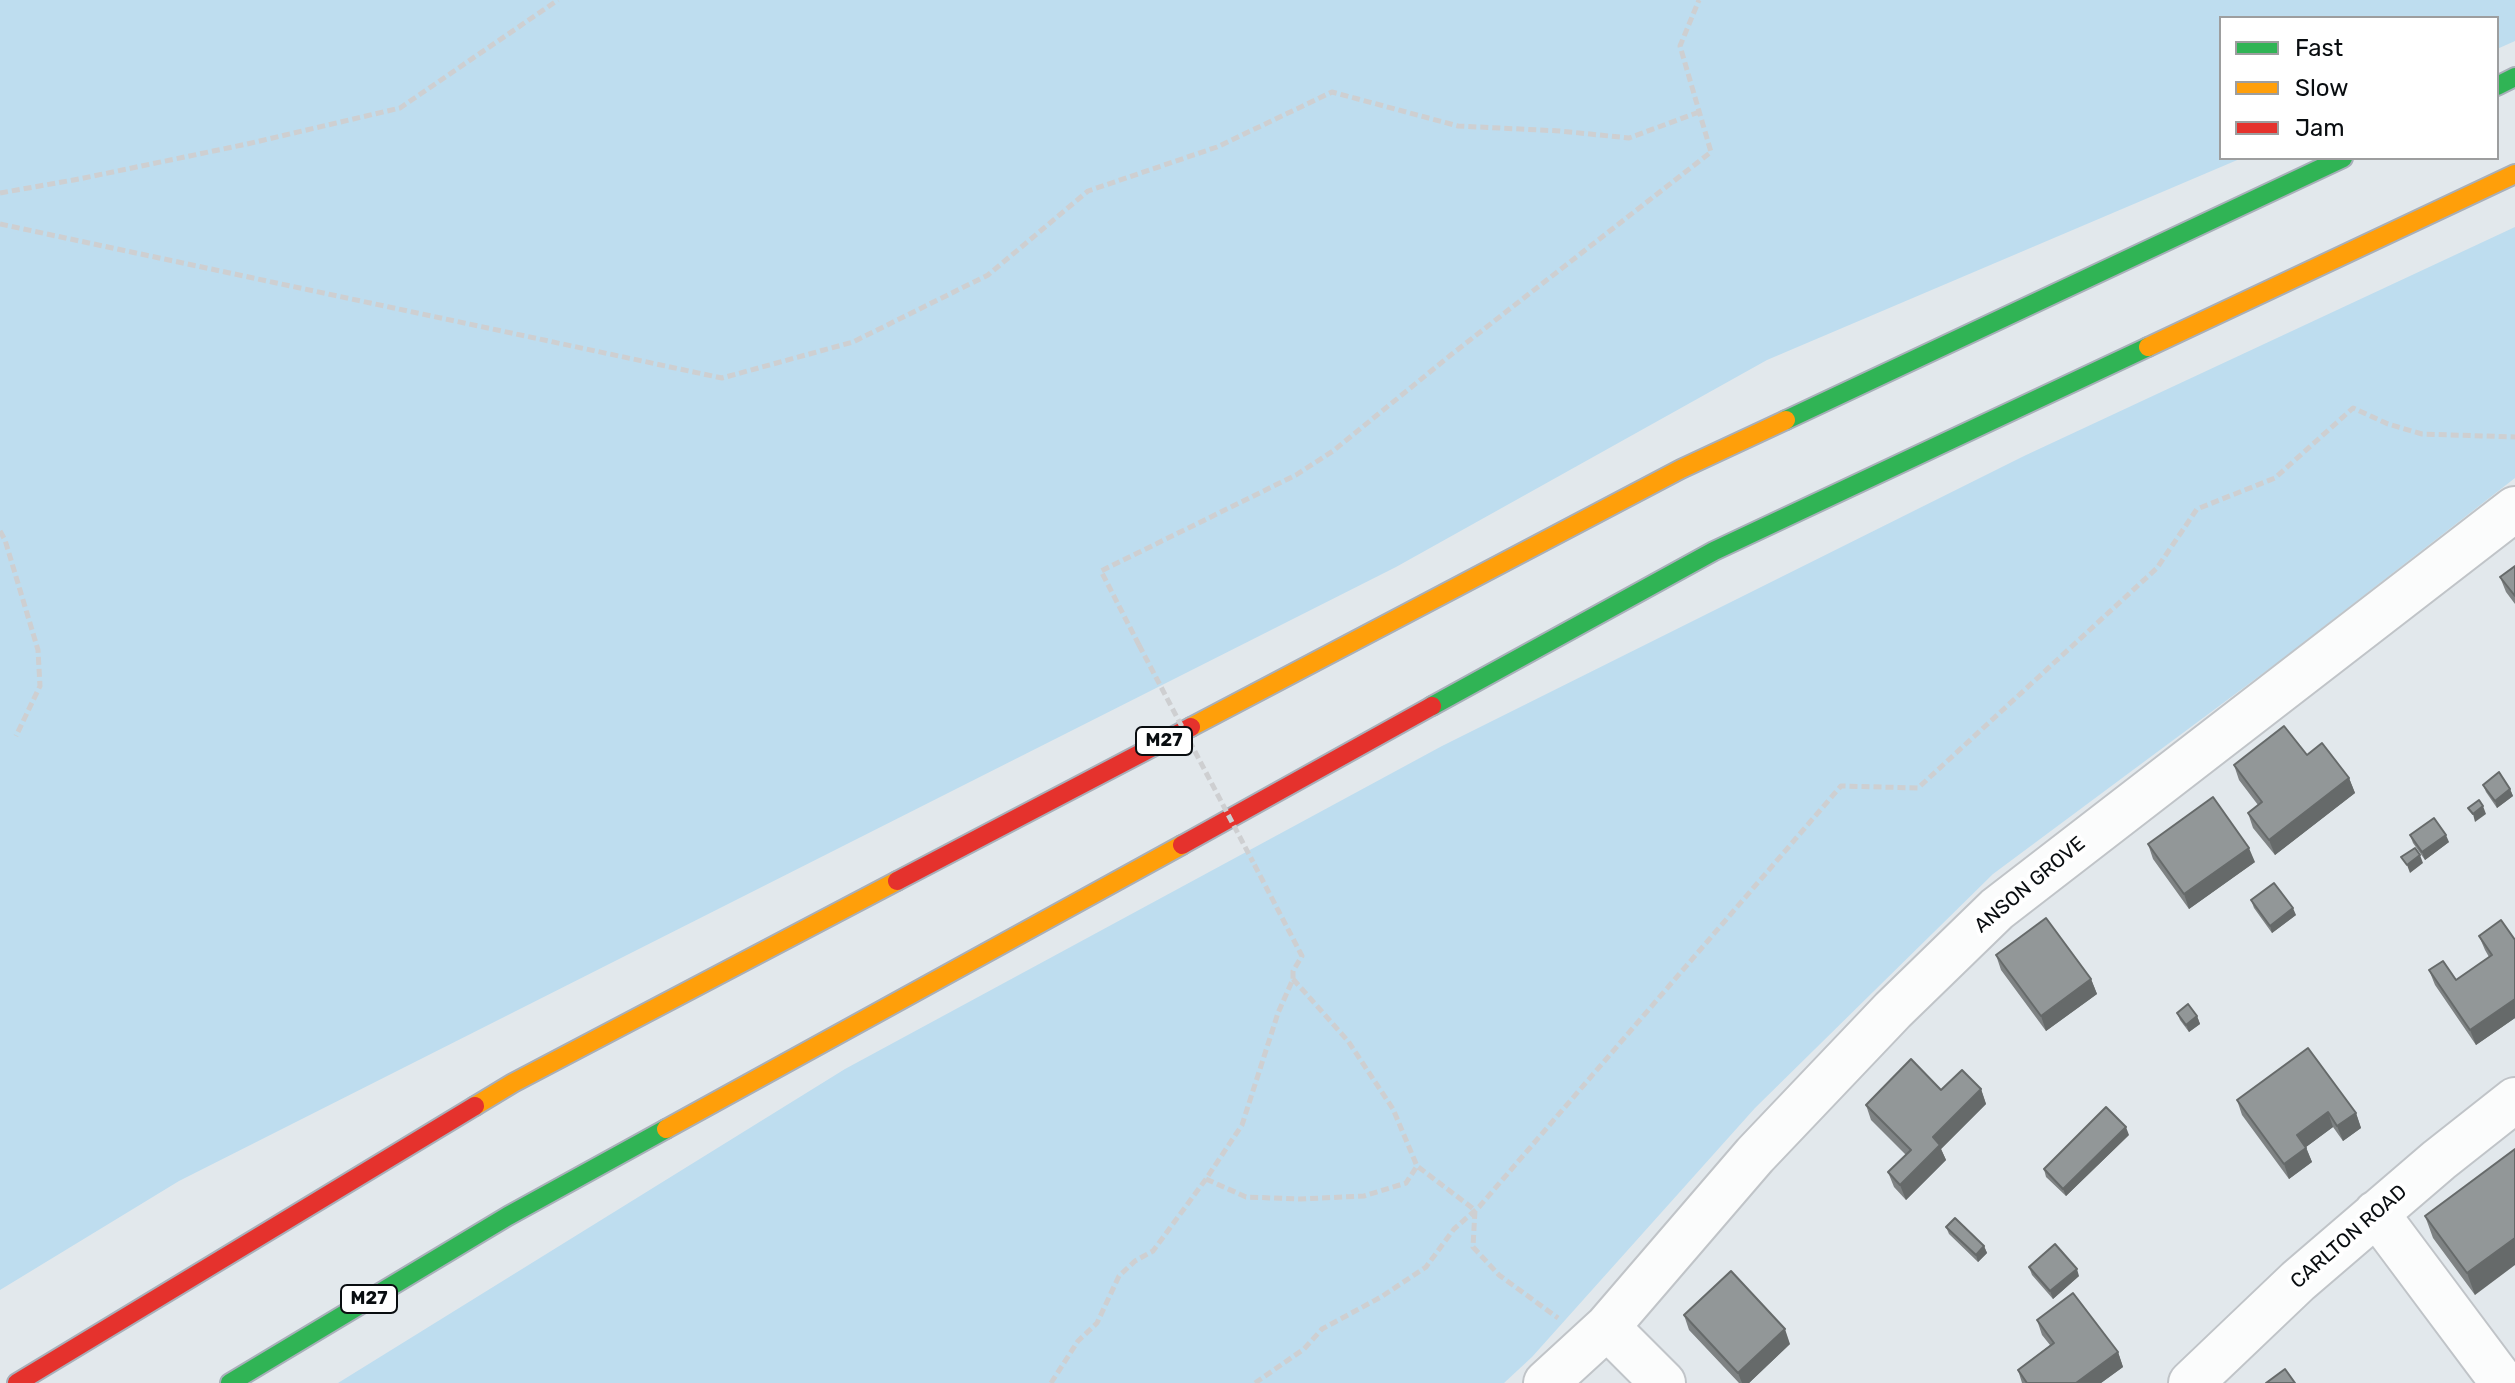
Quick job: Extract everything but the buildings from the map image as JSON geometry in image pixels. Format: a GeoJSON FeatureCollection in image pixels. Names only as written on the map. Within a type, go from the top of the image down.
{"type":"FeatureCollection","features":[{"type":"Feature","properties":{"kind":"highway","name":"M27"},"geometry":{"type":"LineString","coordinates":[[17,1383],[513,1083],[611,1031],[1681,469],[2339,160]]}},
{"type":"Feature","properties":{"kind":"highway","name":"M27"},"geometry":{"type":"LineString","coordinates":[[230,1383],[508,1216],[1714,551],[2515,174]]}},
{"type":"Feature","properties":{"kind":"street","name":"ANSON GROVE"},"geometry":{"type":"LineString","coordinates":[[1546,1383],[1599,1334],[1755,1155],[1893,1010],[1997,909],[2515,509]]}},
{"type":"Feature","properties":{"kind":"street","name":"CARLTON ROAD"},"geometry":{"type":"LineString","coordinates":[[2191,1383],[2298,1281],[2515,1100]]}},
{"type":"Feature","properties":{"kind":"street"},"geometry":{"type":"LineString","coordinates":[[2376,1213],[2503,1383]]}},
{"type":"Feature","properties":{"kind":"street"},"geometry":{"type":"LineString","coordinates":[[1599,1334],[1663,1383]]}},
{"type":"Feature","properties":{"kind":"path"},"geometry":{"type":"LineString","coordinates":[[0,193],[247,144],[400,108],[558,0]]}},
{"type":"Feature","properties":{"kind":"path"},"geometry":{"type":"LineString","coordinates":[[1051,1383],[1078,1341],[1097,1323],[1119,1276],[1135,1261],[1153,1251],[1242,1125],[1278,1013],[1293,979],[1293,971],[1302,956],[1101,571],[1296,475],[1333,451],[1711,152],[1680,46],[1699,0]]}},
{"type":"Feature","properties":{"kind":"path"},"geometry":{"type":"LineString","coordinates":[[0,224],[722,378],[853,342],[988,275],[1088,191],[1217,147],[1332,92],[1458,126],[1629,138],[1699,112]]}},
{"type":"Feature","properties":{"kind":"path"},"geometry":{"type":"LineString","coordinates":[[1255,1383],[1304,1349],[1322,1329],[1381,1297],[1426,1267],[1454,1229],[1475,1210],[1841,786],[1918,788],[2157,568],[2197,509],[2275,478],[2353,408],[2388,424],[2422,434],[2515,437]]}},
{"type":"Feature","properties":{"kind":"path"},"geometry":{"type":"LineString","coordinates":[[0,531],[38,650],[40,686],[16,736]]}},
{"type":"Feature","properties":{"kind":"path"},"geometry":{"type":"LineString","coordinates":[[1293,979],[1348,1041],[1393,1109],[1417,1166],[1475,1210]]}},
{"type":"Feature","properties":{"kind":"path"},"geometry":{"type":"LineString","coordinates":[[1206,1179],[1246,1197],[1300,1199],[1364,1196],[1406,1183],[1417,1166]]}},
{"type":"Feature","properties":{"kind":"path"},"geometry":{"type":"LineString","coordinates":[[1475,1210],[1473,1247],[1499,1275],[1599,1334]]}},
{"type":"Feature","properties":{"kind":"shaded area"},"geometry":{"type":"Polygon","coordinates":[[[0,0],[2515,0],[2515,41],[2499,48],[2499,16],[2219,16],[2219,160],[2237,160],[1767,360],[1396,567],[179,1181],[0,1290],[0,0]]]}},
{"type":"Feature","properties":{"kind":"shaded area"},"geometry":{"type":"Polygon","coordinates":[[[2515,227],[2515,478],[2281,660],[1993,874],[1755,1108],[1532,1357],[1504,1383],[338,1383],[845,1069],[1442,746],[2024,456],[2515,227]]]}},
{"type":"Feature","properties":{"kind":"traffic: fast"},"geometry":{"type":"LineString","coordinates":[[2499,85],[2515,77]]}},
{"type":"Feature","properties":{"kind":"traffic: fast"},"geometry":{"type":"LineString","coordinates":[[1786,420],[2339,160]]}},
{"type":"Feature","properties":{"kind":"traffic: fast"},"geometry":{"type":"LineString","coordinates":[[1432,706],[1714,551],[2148,347]]}},
{"type":"Feature","properties":{"kind":"traffic: fast"},"geometry":{"type":"LineString","coordinates":[[230,1383],[508,1216],[666,1129]]}},
{"type":"Feature","properties":{"kind":"traffic: slow"},"geometry":{"type":"LineString","coordinates":[[2148,347],[2515,174]]}},
{"type":"Feature","properties":{"kind":"traffic: slow"},"geometry":{"type":"LineString","coordinates":[[1191,727],[1681,469],[1786,420]]}},
{"type":"Feature","properties":{"kind":"traffic: slow"},"geometry":{"type":"LineString","coordinates":[[666,1129],[1182,845]]}},
{"type":"Feature","properties":{"kind":"traffic: slow"},"geometry":{"type":"LineString","coordinates":[[475,1106],[513,1083],[897,881]]}},
{"type":"Feature","properties":{"kind":"traffic: jam"},"geometry":{"type":"LineString","coordinates":[[1182,845],[1432,706]]}},
{"type":"Feature","properties":{"kind":"traffic: jam"},"geometry":{"type":"LineString","coordinates":[[897,881],[1191,727]]}},
{"type":"Feature","properties":{"kind":"traffic: jam"},"geometry":{"type":"LineString","coordinates":[[17,1383],[475,1106]]}}]}
